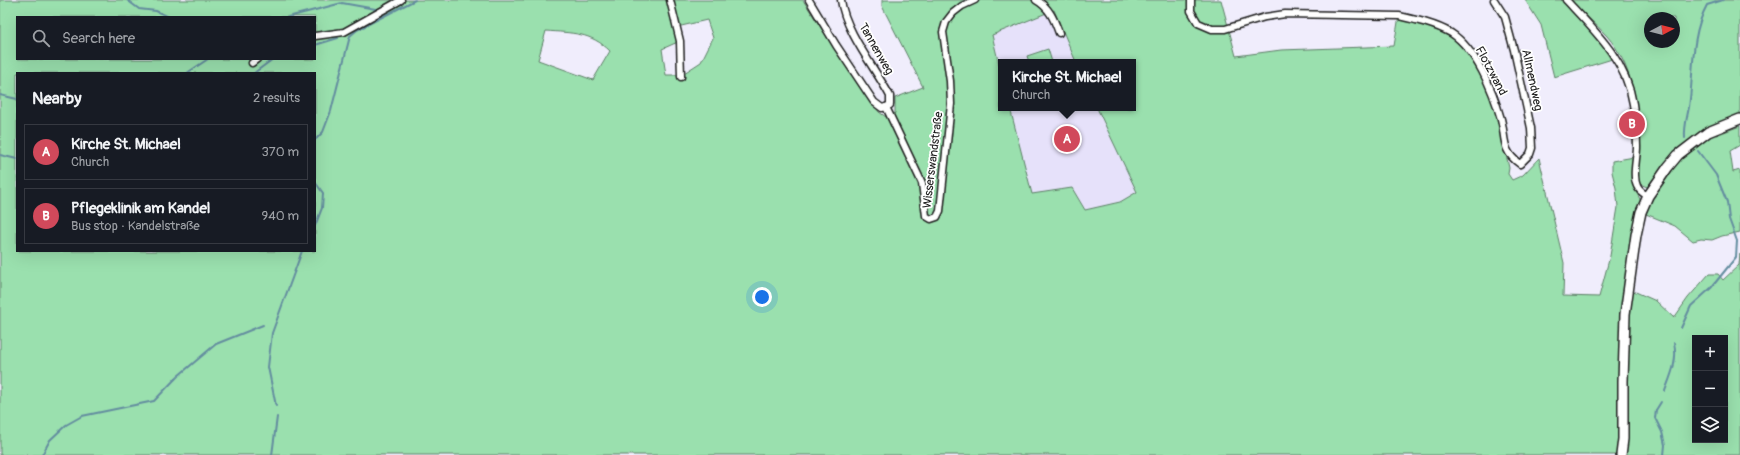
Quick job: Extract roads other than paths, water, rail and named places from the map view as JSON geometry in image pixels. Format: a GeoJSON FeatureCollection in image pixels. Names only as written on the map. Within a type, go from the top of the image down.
{"type":"FeatureCollection","features":[{"type":"Feature","properties":{"kind":"street"},"geometry":{"type":"LineString","coordinates":[[316,36],[344,32],[401,0]]}},
{"type":"Feature","properties":{"kind":"street"},"geometry":{"type":"LineString","coordinates":[[670,0],[680,41],[681,77]]}},
{"type":"Feature","properties":{"kind":"street"},"geometry":{"type":"LineString","coordinates":[[809,0],[836,46],[874,102],[882,108],[886,107]]}},
{"type":"Feature","properties":{"kind":"street","name":"Tannenweg"},"geometry":{"type":"LineString","coordinates":[[841,0],[842,9],[856,38],[890,96],[890,105],[886,107]]}},
{"type":"Feature","properties":{"kind":"street","name":"Wisserswandstraße"},"geometry":{"type":"LineString","coordinates":[[886,107],[922,184],[926,216],[931,219],[937,217],[940,211],[951,104],[950,82],[943,32],[946,22],[953,13],[962,6],[975,0]]}},
{"type":"Feature","properties":{"kind":"street"},"geometry":{"type":"LineString","coordinates":[[1036,0],[1044,4],[1059,33]]}},
{"type":"Feature","properties":{"kind":"street","name":"Flotzwand"},"geometry":{"type":"LineString","coordinates":[[1191,0],[1191,11],[1198,24],[1212,30],[1225,29],[1265,17],[1285,14],[1396,16],[1418,20],[1441,28],[1452,34],[1462,43],[1479,65],[1497,106],[1508,154],[1520,164]]}},
{"type":"Feature","properties":{"kind":"street","name":"Allmendweg"},"geometry":{"type":"LineString","coordinates":[[1494,0],[1505,17],[1514,50],[1531,128],[1532,148],[1530,154],[1520,164]]}},
{"type":"Feature","properties":{"kind":"street"},"geometry":{"type":"LineString","coordinates":[[1566,0],[1603,40],[1616,57],[1626,78],[1632,102],[1637,146],[1636,180],[1640,191],[1648,196]]}},
{"type":"Feature","properties":{"kind":"street"},"geometry":{"type":"LineString","coordinates":[[1621,455],[1624,439],[1623,380],[1625,314],[1636,235],[1641,212],[1648,196],[1678,155],[1708,132],[1740,119]]}},
{"type":"Feature","properties":{"kind":"waterway"},"geometry":{"type":"LineString","coordinates":[[127,0],[139,9],[156,11],[167,16]]}},
{"type":"Feature","properties":{"kind":"waterway"},"geometry":{"type":"LineString","coordinates":[[316,139],[323,132],[331,111],[350,36],[357,30],[415,0]]}},
{"type":"Feature","properties":{"kind":"waterway"},"geometry":{"type":"LineString","coordinates":[[1685,138],[1685,126],[1691,94],[1695,42],[1698,29],[1707,5],[1723,0]]}},
{"type":"Feature","properties":{"kind":"waterway"},"geometry":{"type":"LineString","coordinates":[[292,16],[342,3],[381,10]]}},
{"type":"Feature","properties":{"kind":"waterway"},"geometry":{"type":"LineString","coordinates":[[316,45],[338,38]]}},
{"type":"Feature","properties":{"kind":"waterway"},"geometry":{"type":"LineString","coordinates":[[188,72],[206,60]]}},
{"type":"Feature","properties":{"kind":"waterway"},"geometry":{"type":"LineString","coordinates":[[255,72],[272,60]]}},
{"type":"Feature","properties":{"kind":"waterway"},"geometry":{"type":"LineString","coordinates":[[0,95],[16,99]]}},
{"type":"Feature","properties":{"kind":"waterway"},"geometry":{"type":"LineString","coordinates":[[1681,328],[1691,306],[1711,288],[1736,257],[1737,241],[1729,219],[1727,202],[1716,175],[1698,151]]}},
{"type":"Feature","properties":{"kind":"waterway"},"geometry":{"type":"LineString","coordinates":[[0,155],[16,159]]}},
{"type":"Feature","properties":{"kind":"waterway"},"geometry":{"type":"LineString","coordinates":[[316,183],[323,193],[322,208],[316,223]]}},
{"type":"Feature","properties":{"kind":"waterway"},"geometry":{"type":"LineString","coordinates":[[276,406],[268,367],[272,333],[302,252]]}},
{"type":"Feature","properties":{"kind":"waterway"},"geometry":{"type":"LineString","coordinates":[[42,455],[50,440],[66,425],[82,416],[154,401],[178,376],[216,344],[263,325]]}},
{"type":"Feature","properties":{"kind":"waterway"},"geometry":{"type":"LineString","coordinates":[[1665,391],[1672,373],[1675,355],[1674,343]]}},
{"type":"Feature","properties":{"kind":"waterway"},"geometry":{"type":"LineString","coordinates":[[1661,402],[1656,410],[1655,418],[1662,432],[1665,445],[1664,455]]}},
{"type":"Feature","properties":{"kind":"waterway"},"geometry":{"type":"LineString","coordinates":[[272,455],[277,417]]}},
{"type":"Feature","properties":{"kind":"place","name":"Pflegeklinik am Kandel"},"geometry":{"type":"Point","coordinates":[1632,124]}},
{"type":"Feature","properties":{"kind":"place","name":"Kirche St. Michael"},"geometry":{"type":"Point","coordinates":[1067,139]}}]}
